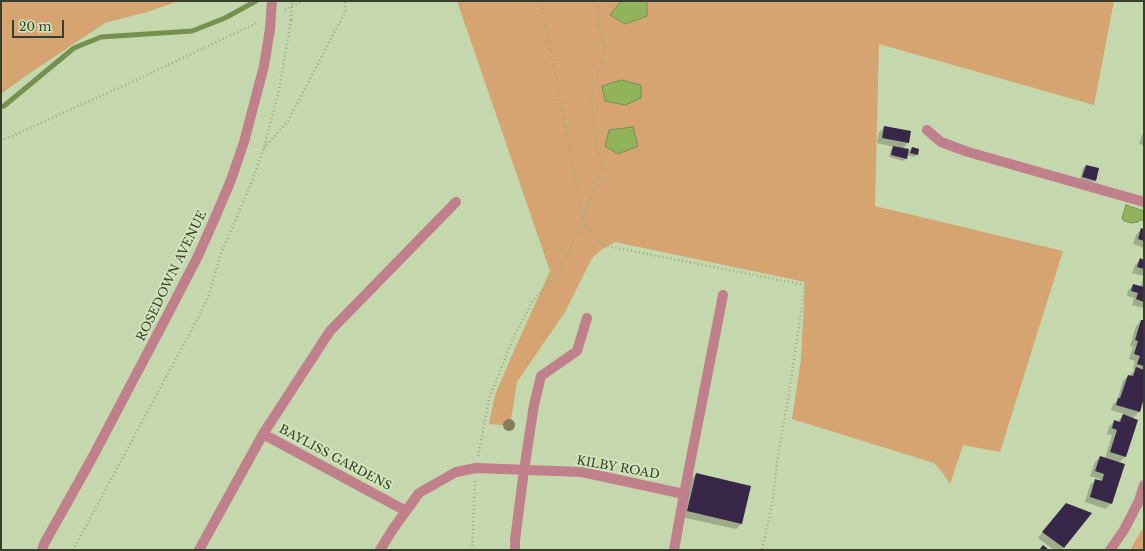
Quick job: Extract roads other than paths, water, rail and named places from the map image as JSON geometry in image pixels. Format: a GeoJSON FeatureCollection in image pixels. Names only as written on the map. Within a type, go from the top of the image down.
{"type":"FeatureCollection","features":[{"type":"Feature","properties":{"kind":"street","name":"ROSEDOWN AVENUE"},"geometry":{"type":"LineString","coordinates":[[41,548],[87,467],[198,256],[231,180],[244,142],[264,66],[270,29],[272,1]]}},
{"type":"Feature","properties":{"kind":"street"},"geometry":{"type":"LineString","coordinates":[[928,130],[941,142],[968,152],[1144,202]]}},
{"type":"Feature","properties":{"kind":"street"},"geometry":{"type":"LineString","coordinates":[[263,434],[330,331],[456,202]]}},
{"type":"Feature","properties":{"kind":"street"},"geometry":{"type":"LineString","coordinates":[[674,550],[723,295]]}},
{"type":"Feature","properties":{"kind":"street"},"geometry":{"type":"LineString","coordinates":[[515,550],[524,470],[534,405],[541,376],[576,351],[587,318]]}},
{"type":"Feature","properties":{"kind":"street","name":"BAYLISS GARDENS"},"geometry":{"type":"LineString","coordinates":[[199,550],[263,434],[406,511]]}},
{"type":"Feature","properties":{"kind":"street","name":"KILBY ROAD"},"geometry":{"type":"LineString","coordinates":[[380,550],[419,493],[456,472],[476,468],[582,472],[684,494]]}},
{"type":"Feature","properties":{"kind":"street"},"geometry":{"type":"LineString","coordinates":[[1110,550],[1124,530],[1139,501],[1144,485]]}},
{"type":"Feature","properties":{"kind":"waterway"},"geometry":{"type":"LineString","coordinates":[[1,107],[74,48],[101,37],[192,31],[225,18],[256,1]]}}]}
